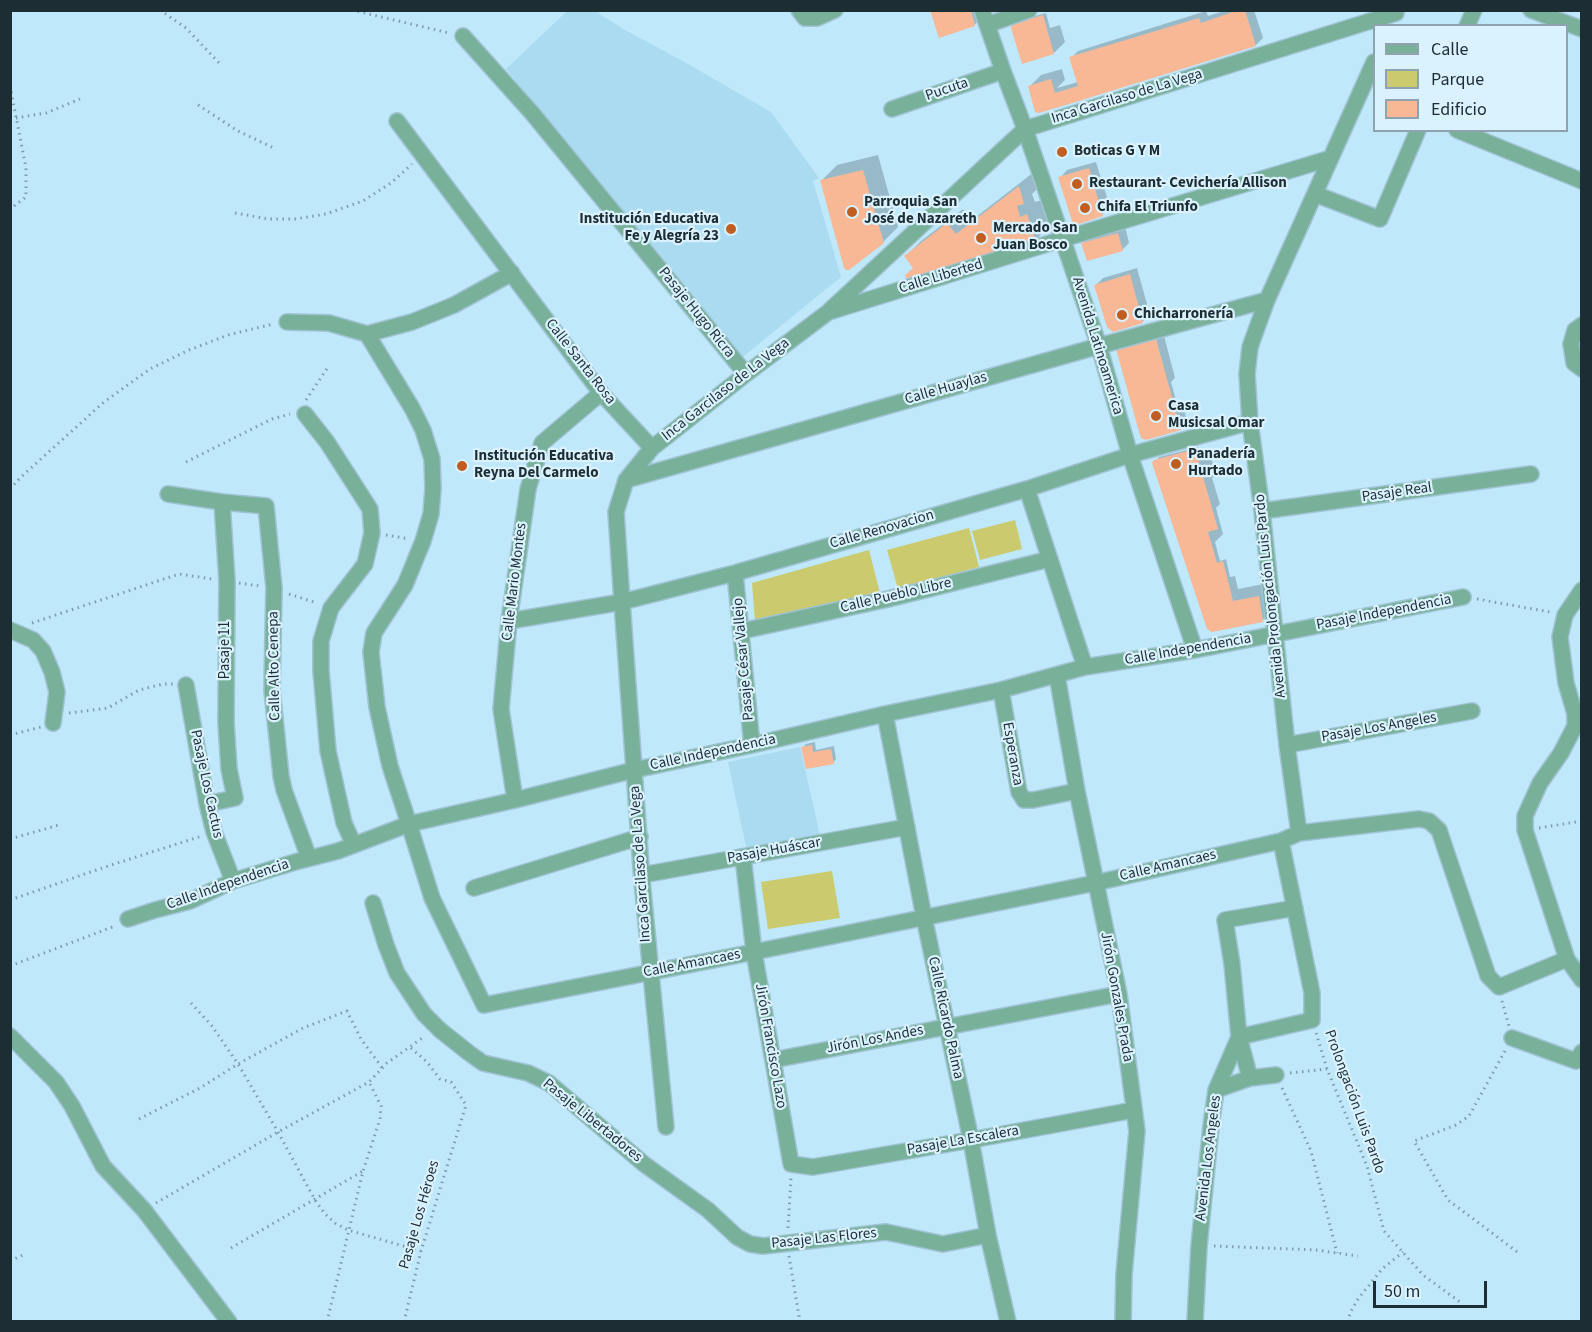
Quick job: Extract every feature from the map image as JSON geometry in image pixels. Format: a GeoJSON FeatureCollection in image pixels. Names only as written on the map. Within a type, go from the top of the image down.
{"type":"FeatureCollection","features":[{"type":"Feature","properties":{"kind":"street"},"geometry":{"type":"LineString","coordinates":[[802,14],[817,18],[835,10]]}},
{"type":"Feature","properties":{"kind":"street"},"geometry":{"type":"LineString","coordinates":[[985,17],[1029,10]]}},
{"type":"Feature","properties":{"kind":"street"},"geometry":{"type":"LineString","coordinates":[[1468,24],[1474,10]]}},
{"type":"Feature","properties":{"kind":"street"},"geometry":{"type":"LineString","coordinates":[[1531,10],[1568,24]]}},
{"type":"Feature","properties":{"kind":"street","name":"Inca Garcilaso de La Vega"},"geometry":{"type":"LineString","coordinates":[[666,1127],[642,875],[616,512],[626,480],[652,448],[827,313],[1025,129],[1395,16]]}},
{"type":"Feature","properties":{"kind":"street","name":"Avenida Latinoamerica"},"geometry":{"type":"LineString","coordinates":[[985,17],[1099,346],[1130,455],[1195,650]]}},
{"type":"Feature","properties":{"kind":"street","name":"Pasaje Hugo Ricra"},"geometry":{"type":"LineString","coordinates":[[463,36],[532,113],[746,374]]}},
{"type":"Feature","properties":{"kind":"street","name":"Avenida Prolongación Luis Pardo"},"geometry":{"type":"LineString","coordinates":[[1299,833],[1247,399],[1247,374],[1250,347],[1267,300],[1331,158],[1368,95],[1373,68]]}},
{"type":"Feature","properties":{"kind":"street","name":"Pucuta"},"geometry":{"type":"LineString","coordinates":[[892,109],[1003,71]]}},
{"type":"Feature","properties":{"kind":"street","name":"Calle Santa Rosa"},"geometry":{"type":"LineString","coordinates":[[397,121],[601,393],[652,448]]}},
{"type":"Feature","properties":{"kind":"street"},"geometry":{"type":"LineString","coordinates":[[1315,194],[1380,219],[1417,132]]}},
{"type":"Feature","properties":{"kind":"street"},"geometry":{"type":"LineString","coordinates":[[1462,132],[1581,181]]}},
{"type":"Feature","properties":{"kind":"street","name":"Calle Liberted"},"geometry":{"type":"LineString","coordinates":[[827,313],[1331,158]]}},
{"type":"Feature","properties":{"kind":"street"},"geometry":{"type":"LineString","coordinates":[[287,322],[329,323],[367,334],[412,322],[454,305],[512,273]]}},
{"type":"Feature","properties":{"kind":"street","name":"Calle Huaylas"},"geometry":{"type":"LineString","coordinates":[[626,480],[1267,300]]}},
{"type":"Feature","properties":{"kind":"street"},"geometry":{"type":"LineString","coordinates":[[1581,325],[1575,330],[1571,344],[1574,363],[1581,369]]}},
{"type":"Feature","properties":{"kind":"street","name":"Calle Amancaes"},"geometry":{"type":"LineString","coordinates":[[367,334],[423,430],[432,459],[433,489],[431,514],[405,585],[374,633],[371,652],[378,707],[390,766],[432,898],[484,1005],[1095,883],[1281,840],[1299,833],[1419,819],[1429,821],[1439,830],[1488,976],[1499,987]]}},
{"type":"Feature","properties":{"kind":"street","name":"Calle Mario Montes"},"geometry":{"type":"LineString","coordinates":[[515,800],[501,709],[509,621],[528,489],[542,443],[601,393]]}},
{"type":"Feature","properties":{"kind":"street"},"geometry":{"type":"LineString","coordinates":[[305,414],[327,441],[370,508],[372,533],[365,564],[331,608],[321,641],[321,671],[328,751],[344,823],[354,845]]}},
{"type":"Feature","properties":{"kind":"street","name":"Calle Renovacion"},"geometry":{"type":"LineString","coordinates":[[509,621],[622,602],[735,573],[1027,489],[1130,455],[1250,422]]}},
{"type":"Feature","properties":{"kind":"street","name":"Pasaje Real"},"geometry":{"type":"LineString","coordinates":[[1262,511],[1531,474]]}},
{"type":"Feature","properties":{"kind":"street"},"geometry":{"type":"LineString","coordinates":[[1027,489],[1085,668]]}},
{"type":"Feature","properties":{"kind":"street"},"geometry":{"type":"LineString","coordinates":[[168,494],[222,502]]}},
{"type":"Feature","properties":{"kind":"street","name":"Calle Alto Cenepa"},"geometry":{"type":"LineString","coordinates":[[222,502],[266,506],[274,588],[272,690],[281,776],[309,858]]}},
{"type":"Feature","properties":{"kind":"street","name":"Pasaje 11"},"geometry":{"type":"LineString","coordinates":[[207,804],[235,798],[229,769],[226,722],[227,581],[222,502]]}},
{"type":"Feature","properties":{"kind":"street","name":"Calle Pueblo Libre"},"geometry":{"type":"LineString","coordinates":[[742,632],[1050,559]]}},
{"type":"Feature","properties":{"kind":"street","name":"Pasaje César Vallejo"},"geometry":{"type":"LineString","coordinates":[[735,573],[752,745]]}},
{"type":"Feature","properties":{"kind":"street"},"geometry":{"type":"LineString","coordinates":[[1581,590],[1565,615],[1560,637],[1566,683],[1576,720],[1571,735],[1540,783],[1525,816],[1525,830],[1567,959],[1581,980]]}},
{"type":"Feature","properties":{"kind":"street","name":"Pasaje Independencia"},"geometry":{"type":"LineString","coordinates":[[1274,634],[1463,597]]}},
{"type":"Feature","properties":{"kind":"street"},"geometry":{"type":"LineString","coordinates":[[16,628],[33,640],[43,651],[52,672],[57,692],[54,719]]}},
{"type":"Feature","properties":{"kind":"street","name":"Calle Independencia"},"geometry":{"type":"LineString","coordinates":[[128,920],[190,901],[233,881],[338,851],[409,824],[634,770],[1001,690],[1085,668],[1274,634]]}},
{"type":"Feature","properties":{"kind":"street","name":"Jirón Gonzales Prada"},"geometry":{"type":"LineString","coordinates":[[1057,675],[1077,791],[1119,994],[1137,1131],[1124,1274],[1123,1322]]}},
{"type":"Feature","properties":{"kind":"street","name":"Pasaje Los Cactus"},"geometry":{"type":"LineString","coordinates":[[186,685],[207,804],[214,832],[233,881]]}},
{"type":"Feature","properties":{"kind":"street","name":"Esperanza"},"geometry":{"type":"LineString","coordinates":[[1001,690],[1018,792],[1024,800],[1077,791]]}},
{"type":"Feature","properties":{"kind":"street","name":"Pasaje Los Angeles"},"geometry":{"type":"LineString","coordinates":[[1287,745],[1472,711]]}},
{"type":"Feature","properties":{"kind":"street","name":"Calle Ricardo Palma"},"geometry":{"type":"LineString","coordinates":[[885,714],[988,1235],[1008,1322]]}},
{"type":"Feature","properties":{"kind":"street","name":"Pasaje Huáscar"},"geometry":{"type":"LineString","coordinates":[[642,875],[907,827]]}},
{"type":"Feature","properties":{"kind":"street"},"geometry":{"type":"LineString","coordinates":[[474,888],[640,837]]}},
{"type":"Feature","properties":{"kind":"street"},"geometry":{"type":"LineString","coordinates":[[1239,1037],[1311,1020],[1312,993],[1281,840]]}},
{"type":"Feature","properties":{"kind":"street","name":"Jirón Francisco Lazo"},"geometry":{"type":"LineString","coordinates":[[743,857],[754,952],[791,1164]]}},
{"type":"Feature","properties":{"kind":"street","name":"Pasaje Libertadores"},"geometry":{"type":"LineString","coordinates":[[374,903],[397,973],[424,1014],[440,1030],[483,1063],[528,1073],[549,1083],[644,1164],[708,1210]]}},
{"type":"Feature","properties":{"kind":"street"},"geometry":{"type":"LineString","coordinates":[[1250,1078],[1239,1037],[1225,920],[1294,908]]}},
{"type":"Feature","properties":{"kind":"street"},"geometry":{"type":"LineString","coordinates":[[1499,987],[1567,959]]}},
{"type":"Feature","properties":{"kind":"street","name":"Jirón Los Andes"},"geometry":{"type":"LineString","coordinates":[[773,1060],[1119,994]]}},
{"type":"Feature","properties":{"kind":"street"},"geometry":{"type":"LineString","coordinates":[[10,1036],[56,1082],[72,1106],[103,1166],[144,1210],[229,1322]]}},
{"type":"Feature","properties":{"kind":"street","name":"Avenida Los Angeles"},"geometry":{"type":"LineString","coordinates":[[1195,1322],[1199,1246],[1216,1090],[1239,1037]]}},
{"type":"Feature","properties":{"kind":"street"},"geometry":{"type":"LineString","coordinates":[[1512,1038],[1576,1061],[1581,1052]]}},
{"type":"Feature","properties":{"kind":"street"},"geometry":{"type":"LineString","coordinates":[[1216,1090],[1250,1078],[1276,1075]]}},
{"type":"Feature","properties":{"kind":"street","name":"Pasaje La Escalera"},"geometry":{"type":"LineString","coordinates":[[791,1164],[813,1167],[1134,1110]]}},
{"type":"Feature","properties":{"kind":"street","name":"Pasaje Las Flores"},"geometry":{"type":"LineString","coordinates":[[708,1210],[737,1237],[750,1244],[763,1246],[886,1232],[942,1244],[988,1235]]}},
{"type":"Feature","properties":{"kind":"path"},"geometry":{"type":"LineString","coordinates":[[160,10],[186,28],[222,66]]}},
{"type":"Feature","properties":{"kind":"path"},"geometry":{"type":"LineString","coordinates":[[352,10],[463,36]]}},
{"type":"Feature","properties":{"kind":"path"},"geometry":{"type":"LineString","coordinates":[[10,86],[26,168],[26,197],[10,209]]}},
{"type":"Feature","properties":{"kind":"path"},"geometry":{"type":"LineString","coordinates":[[10,119],[46,113],[80,99]]}},
{"type":"Feature","properties":{"kind":"path"},"geometry":{"type":"LineString","coordinates":[[198,105],[238,131],[276,149]]}},
{"type":"Feature","properties":{"kind":"path"},"geometry":{"type":"LineString","coordinates":[[236,213],[269,219],[296,219],[326,214],[363,201],[391,183],[423,155]]}},
{"type":"Feature","properties":{"kind":"path"},"geometry":{"type":"LineString","coordinates":[[10,489],[104,402],[150,369],[189,350],[228,335],[287,322]]}},
{"type":"Feature","properties":{"kind":"path"},"geometry":{"type":"LineString","coordinates":[[186,462],[272,419],[287,414],[305,414],[302,405],[328,367]]}},
{"type":"Feature","properties":{"kind":"path"},"geometry":{"type":"LineString","coordinates":[[372,533],[423,541]]}},
{"type":"Feature","properties":{"kind":"path"},"geometry":{"type":"LineString","coordinates":[[16,628],[179,574],[274,588],[331,608]]}},
{"type":"Feature","properties":{"kind":"path","name":"Pasaje Independencia"},"geometry":{"type":"LineString","coordinates":[[1463,597],[1565,615]]}},
{"type":"Feature","properties":{"kind":"path"},"geometry":{"type":"LineString","coordinates":[[10,735],[54,719],[108,708],[139,690],[163,684],[186,685]]}},
{"type":"Feature","properties":{"kind":"path"},"geometry":{"type":"LineString","coordinates":[[1525,830],[1581,821]]}},
{"type":"Feature","properties":{"kind":"path"},"geometry":{"type":"LineString","coordinates":[[10,839],[59,825]]}},
{"type":"Feature","properties":{"kind":"path"},"geometry":{"type":"LineString","coordinates":[[10,900],[214,832]]}},
{"type":"Feature","properties":{"kind":"path"},"geometry":{"type":"LineString","coordinates":[[10,966],[105,931],[128,920]]}},
{"type":"Feature","properties":{"kind":"path"},"geometry":{"type":"LineString","coordinates":[[1499,987],[1512,1038],[1469,1116],[1455,1125],[1414,1141],[1448,1200],[1520,1254]]}},
{"type":"Feature","properties":{"kind":"path"},"geometry":{"type":"LineString","coordinates":[[191,1003],[212,1026],[238,1064],[325,1214],[348,1230],[421,1251]]}},
{"type":"Feature","properties":{"kind":"path"},"geometry":{"type":"LineString","coordinates":[[139,1119],[200,1088],[303,1028],[347,1011],[361,1039],[383,1069]]}},
{"type":"Feature","properties":{"kind":"path","name":"Prolongación Luis Pardo"},"geometry":{"type":"LineString","coordinates":[[1311,1020],[1327,1069],[1367,1166],[1384,1231],[1423,1275],[1460,1302]]}},
{"type":"Feature","properties":{"kind":"path"},"geometry":{"type":"LineString","coordinates":[[144,1210],[278,1131],[369,1082],[387,1063],[430,1032],[440,1030]]}},
{"type":"Feature","properties":{"kind":"path","name":"Pasaje Los Héroes"},"geometry":{"type":"LineString","coordinates":[[404,1322],[421,1251],[466,1105],[452,1082],[440,1079],[427,1062],[410,1047]]}},
{"type":"Feature","properties":{"kind":"path"},"geometry":{"type":"LineString","coordinates":[[1327,1069],[1276,1075],[1311,1151],[1337,1253]]}},
{"type":"Feature","properties":{"kind":"path"},"geometry":{"type":"LineString","coordinates":[[327,1322],[363,1171],[380,1119],[381,1106],[369,1082]]}},
{"type":"Feature","properties":{"kind":"path"},"geometry":{"type":"LineString","coordinates":[[231,1248],[363,1171]]}},
{"type":"Feature","properties":{"kind":"path"},"geometry":{"type":"LineString","coordinates":[[1199,1246],[1316,1250],[1358,1256]]}},
{"type":"Feature","properties":{"kind":"path"},"geometry":{"type":"LineString","coordinates":[[1348,1322],[1358,1299],[1382,1269],[1403,1252]]}},
{"type":"Feature","properties":{"kind":"path"},"geometry":{"type":"LineString","coordinates":[[10,1261],[25,1254]]}},
{"type":"Feature","properties":{"kind":"shaded area","name":"Institución Educativa Fe y Alegría 23"},"geometry":{"type":"Polygon","coordinates":[[[567,11],[595,11],[771,112],[819,178],[813,181],[841,277],[740,359],[506,69],[567,11]]]}},
{"type":"Feature","properties":{"kind":"shaded area"},"geometry":{"type":"Polygon","coordinates":[[[800,747],[820,835],[747,851],[728,762],[800,747]]]}},
{"type":"Feature","properties":{"kind":"green space"},"geometry":{"type":"Polygon","coordinates":[[[1015,520],[1022,549],[980,560],[972,531],[1015,520]]]}},
{"type":"Feature","properties":{"kind":"green space"},"geometry":{"type":"Polygon","coordinates":[[[969,528],[979,567],[898,589],[887,550],[969,528]]]}},
{"type":"Feature","properties":{"kind":"green space"},"geometry":{"type":"Polygon","coordinates":[[[869,550],[881,597],[755,622],[752,583],[869,550]]]}},
{"type":"Feature","properties":{"kind":"green space"},"geometry":{"type":"Polygon","coordinates":[[[832,871],[840,918],[768,929],[761,882],[832,871]]]}},
{"type":"Feature","properties":{"kind":"building"},"geometry":{"type":"Polygon","coordinates":[[[930,10],[971,10],[975,26],[939,38],[930,10]]]}},
{"type":"Feature","properties":{"kind":"building"},"geometry":{"type":"Polygon","coordinates":[[[1245,10],[1256,46],[1039,113],[1035,112],[1028,86],[1051,79],[1055,93],[1078,86],[1069,57],[1199,18],[1201,23],[1245,10]]]}},
{"type":"Feature","properties":{"kind":"building"},"geometry":{"type":"Polygon","coordinates":[[[1043,15],[1054,54],[1022,64],[1011,28],[1012,24],[1043,15]]]}},
{"type":"Feature","properties":{"kind":"building"},"geometry":{"type":"Polygon","coordinates":[[[1089,168],[1103,216],[1076,225],[1072,221],[1058,177],[1089,168]]]}},
{"type":"Feature","properties":{"kind":"building","name":"Parroquia San José de Nazareth"},"geometry":{"type":"Polygon","coordinates":[[[863,170],[884,243],[846,270],[820,180],[863,170]]]}},
{"type":"Feature","properties":{"kind":"building","name":"Mercado San Juan Bosco"},"geometry":{"type":"Polygon","coordinates":[[[1019,186],[1024,204],[1017,206],[1020,217],[1027,214],[1036,242],[908,282],[905,275],[913,268],[904,256],[947,223],[956,234],[1019,186]]]}},
{"type":"Feature","properties":{"kind":"building"},"geometry":{"type":"Polygon","coordinates":[[[1118,233],[1123,251],[1087,261],[1081,243],[1118,233]]]}},
{"type":"Feature","properties":{"kind":"building"},"geometry":{"type":"Polygon","coordinates":[[[1130,274],[1143,323],[1113,332],[1107,327],[1094,285],[1130,274]]]}},
{"type":"Feature","properties":{"kind":"building"},"geometry":{"type":"Polygon","coordinates":[[[1156,339],[1181,430],[1146,440],[1141,438],[1116,349],[1156,339]]]}},
{"type":"Feature","properties":{"kind":"building"},"geometry":{"type":"Polygon","coordinates":[[[1195,449],[1218,529],[1208,532],[1217,563],[1223,561],[1233,601],[1259,596],[1263,622],[1212,632],[1207,629],[1152,463],[1154,460],[1195,449]]]}},
{"type":"Feature","properties":{"kind":"building"},"geometry":{"type":"Polygon","coordinates":[[[812,745],[813,752],[831,749],[834,764],[806,769],[801,747],[812,745]]]}},
{"type":"Feature","properties":{"kind":"place","name":"Boticas G Y M"},"geometry":{"type":"Point","coordinates":[1062,152]}},
{"type":"Feature","properties":{"kind":"place","name":"Restaurant- Cevichería Allison"},"geometry":{"type":"Point","coordinates":[1077,184]}},
{"type":"Feature","properties":{"kind":"place","name":"Chifa El Triunfo"},"geometry":{"type":"Point","coordinates":[1085,208]}},
{"type":"Feature","properties":{"kind":"place","name":"Parroquia San José de Nazareth"},"geometry":{"type":"Point","coordinates":[852,212]}},
{"type":"Feature","properties":{"kind":"place","name":"Institución Educativa Fe y Alegría 23"},"geometry":{"type":"Point","coordinates":[731,229]}},
{"type":"Feature","properties":{"kind":"place","name":"Mercado San Juan Bosco"},"geometry":{"type":"Point","coordinates":[981,238]}},
{"type":"Feature","properties":{"kind":"place","name":"Chicharronería"},"geometry":{"type":"Point","coordinates":[1122,315]}},
{"type":"Feature","properties":{"kind":"place","name":"Casa Musicsal Omar"},"geometry":{"type":"Point","coordinates":[1156,416]}},
{"type":"Feature","properties":{"kind":"place","name":"Panadería Hurtado"},"geometry":{"type":"Point","coordinates":[1176,464]}},
{"type":"Feature","properties":{"kind":"place","name":"Institución Educativa Reyna Del Carmelo"},"geometry":{"type":"Point","coordinates":[462,466]}}]}
